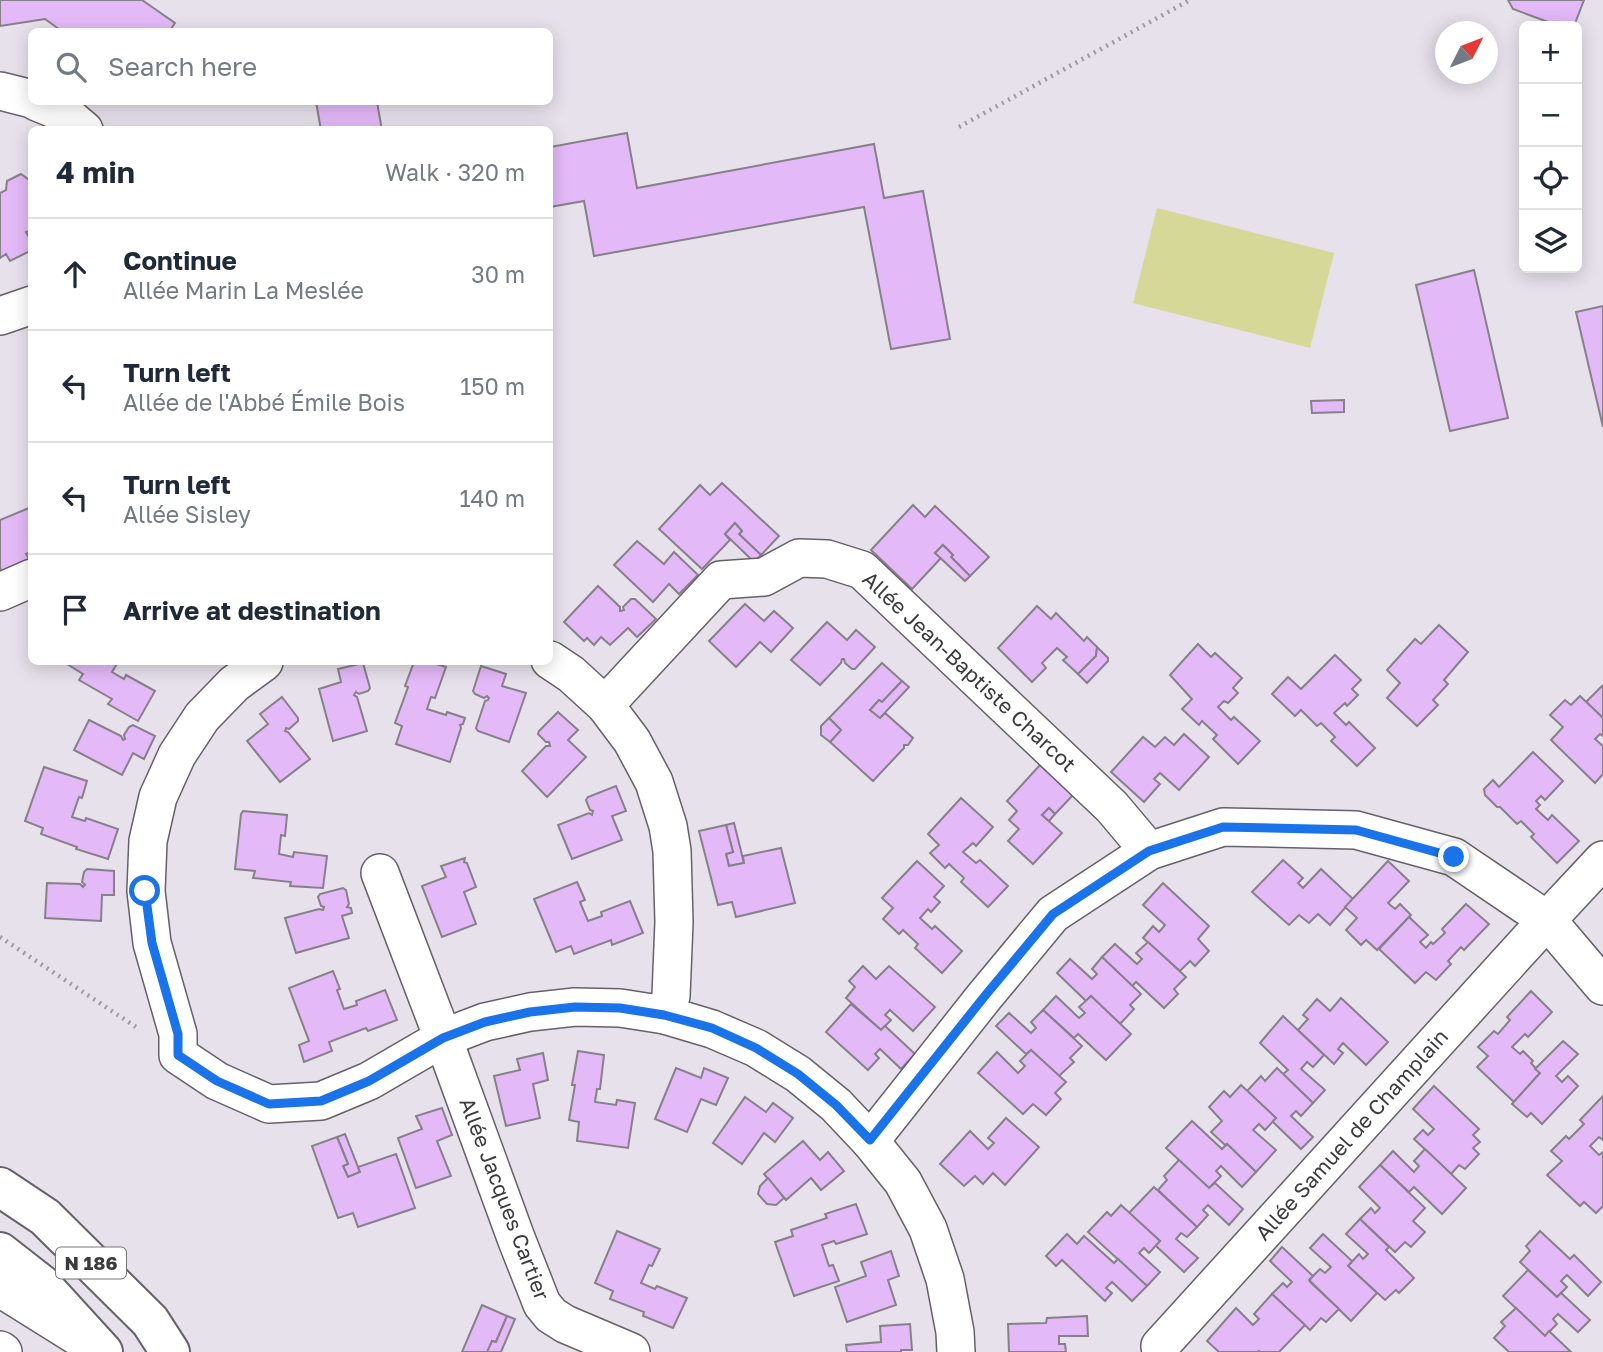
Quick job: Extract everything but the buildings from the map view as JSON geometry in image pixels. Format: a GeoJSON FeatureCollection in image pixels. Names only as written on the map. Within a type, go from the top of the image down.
{"type":"FeatureCollection","features":[{"type":"Feature","properties":{"kind":"main road","name":"N 186"},"geometry":{"type":"LineString","coordinates":[[0,1188],[44,1217],[150,1321],[170,1352]]}},
{"type":"Feature","properties":{"kind":"main road","name":"N 186"},"geometry":{"type":"LineString","coordinates":[[0,1252],[41,1284],[103,1352]]}},
{"type":"Feature","properties":{"kind":"street"},"geometry":{"type":"LineString","coordinates":[[0,91],[28,98]]}},
{"type":"Feature","properties":{"kind":"street"},"geometry":{"type":"LineString","coordinates":[[44,105],[64,113],[79,126]]}},
{"type":"Feature","properties":{"kind":"street"},"geometry":{"type":"LineString","coordinates":[[0,316],[28,306]]}},
{"type":"Feature","properties":{"kind":"street","name":"Allée Jean-Baptiste Charcot"},"geometry":{"type":"LineString","coordinates":[[605,705],[721,580],[764,577],[799,558],[827,559],[862,570],[1112,807],[1149,851]]}},
{"type":"Feature","properties":{"kind":"street"},"geometry":{"type":"LineString","coordinates":[[0,592],[28,580]]}},
{"type":"Feature","properties":{"kind":"street"},"geometry":{"type":"LineString","coordinates":[[553,662],[571,674],[605,705],[632,741],[654,782],[668,825],[674,922],[671,996],[664,1015]]}},
{"type":"Feature","properties":{"kind":"street"},"geometry":{"type":"LineString","coordinates":[[260,665],[234,684],[202,717],[177,755],[158,797],[148,841],[145,891],[152,943],[178,1034],[178,1055],[217,1081],[269,1104],[321,1101],[369,1081],[443,1038],[485,1022],[530,1012],[575,1007],[620,1008],[664,1015],[712,1028],[756,1048],[798,1074],[836,1105],[870,1140],[903,1182],[928,1229],[945,1279],[956,1352]]}},
{"type":"Feature","properties":{"kind":"street"},"geometry":{"type":"LineString","coordinates":[[870,1140],[1053,914],[1149,851],[1223,827],[1356,830],[1454,857],[1547,920],[1603,986]]}},
{"type":"Feature","properties":{"kind":"street","name":"Allée Samuel de Champlain"},"geometry":{"type":"LineString","coordinates":[[1161,1352],[1160,1346],[1603,860]]}},
{"type":"Feature","properties":{"kind":"street","name":"Allée Jacques Cartier"},"geometry":{"type":"LineString","coordinates":[[380,873],[542,1304],[551,1315],[565,1324],[631,1352]]}},
{"type":"Feature","properties":{"kind":"street"},"geometry":{"type":"LineString","coordinates":[[0,1288],[103,1352]]}},
{"type":"Feature","properties":{"kind":"path"},"geometry":{"type":"LineString","coordinates":[[959,127],[1190,0]]}},
{"type":"Feature","properties":{"kind":"path"},"geometry":{"type":"LineString","coordinates":[[0,937],[178,1055]]}},
{"type":"Feature","properties":{"kind":"green space"},"geometry":{"type":"Polygon","coordinates":[[[1157,208],[1334,253],[1310,348],[1133,303],[1157,208]]]}},
{"type":"Feature","properties":{"kind":"route"},"geometry":{"type":"LineString","coordinates":[[145,891],[152,943],[178,1034],[178,1055],[217,1081],[269,1104],[321,1101],[369,1081],[443,1038],[485,1022],[530,1012],[575,1007],[620,1008],[664,1015],[712,1028],[756,1048],[798,1074],[836,1105],[870,1140],[1053,914],[1149,851],[1223,827],[1356,830],[1454,857]]}}]}
